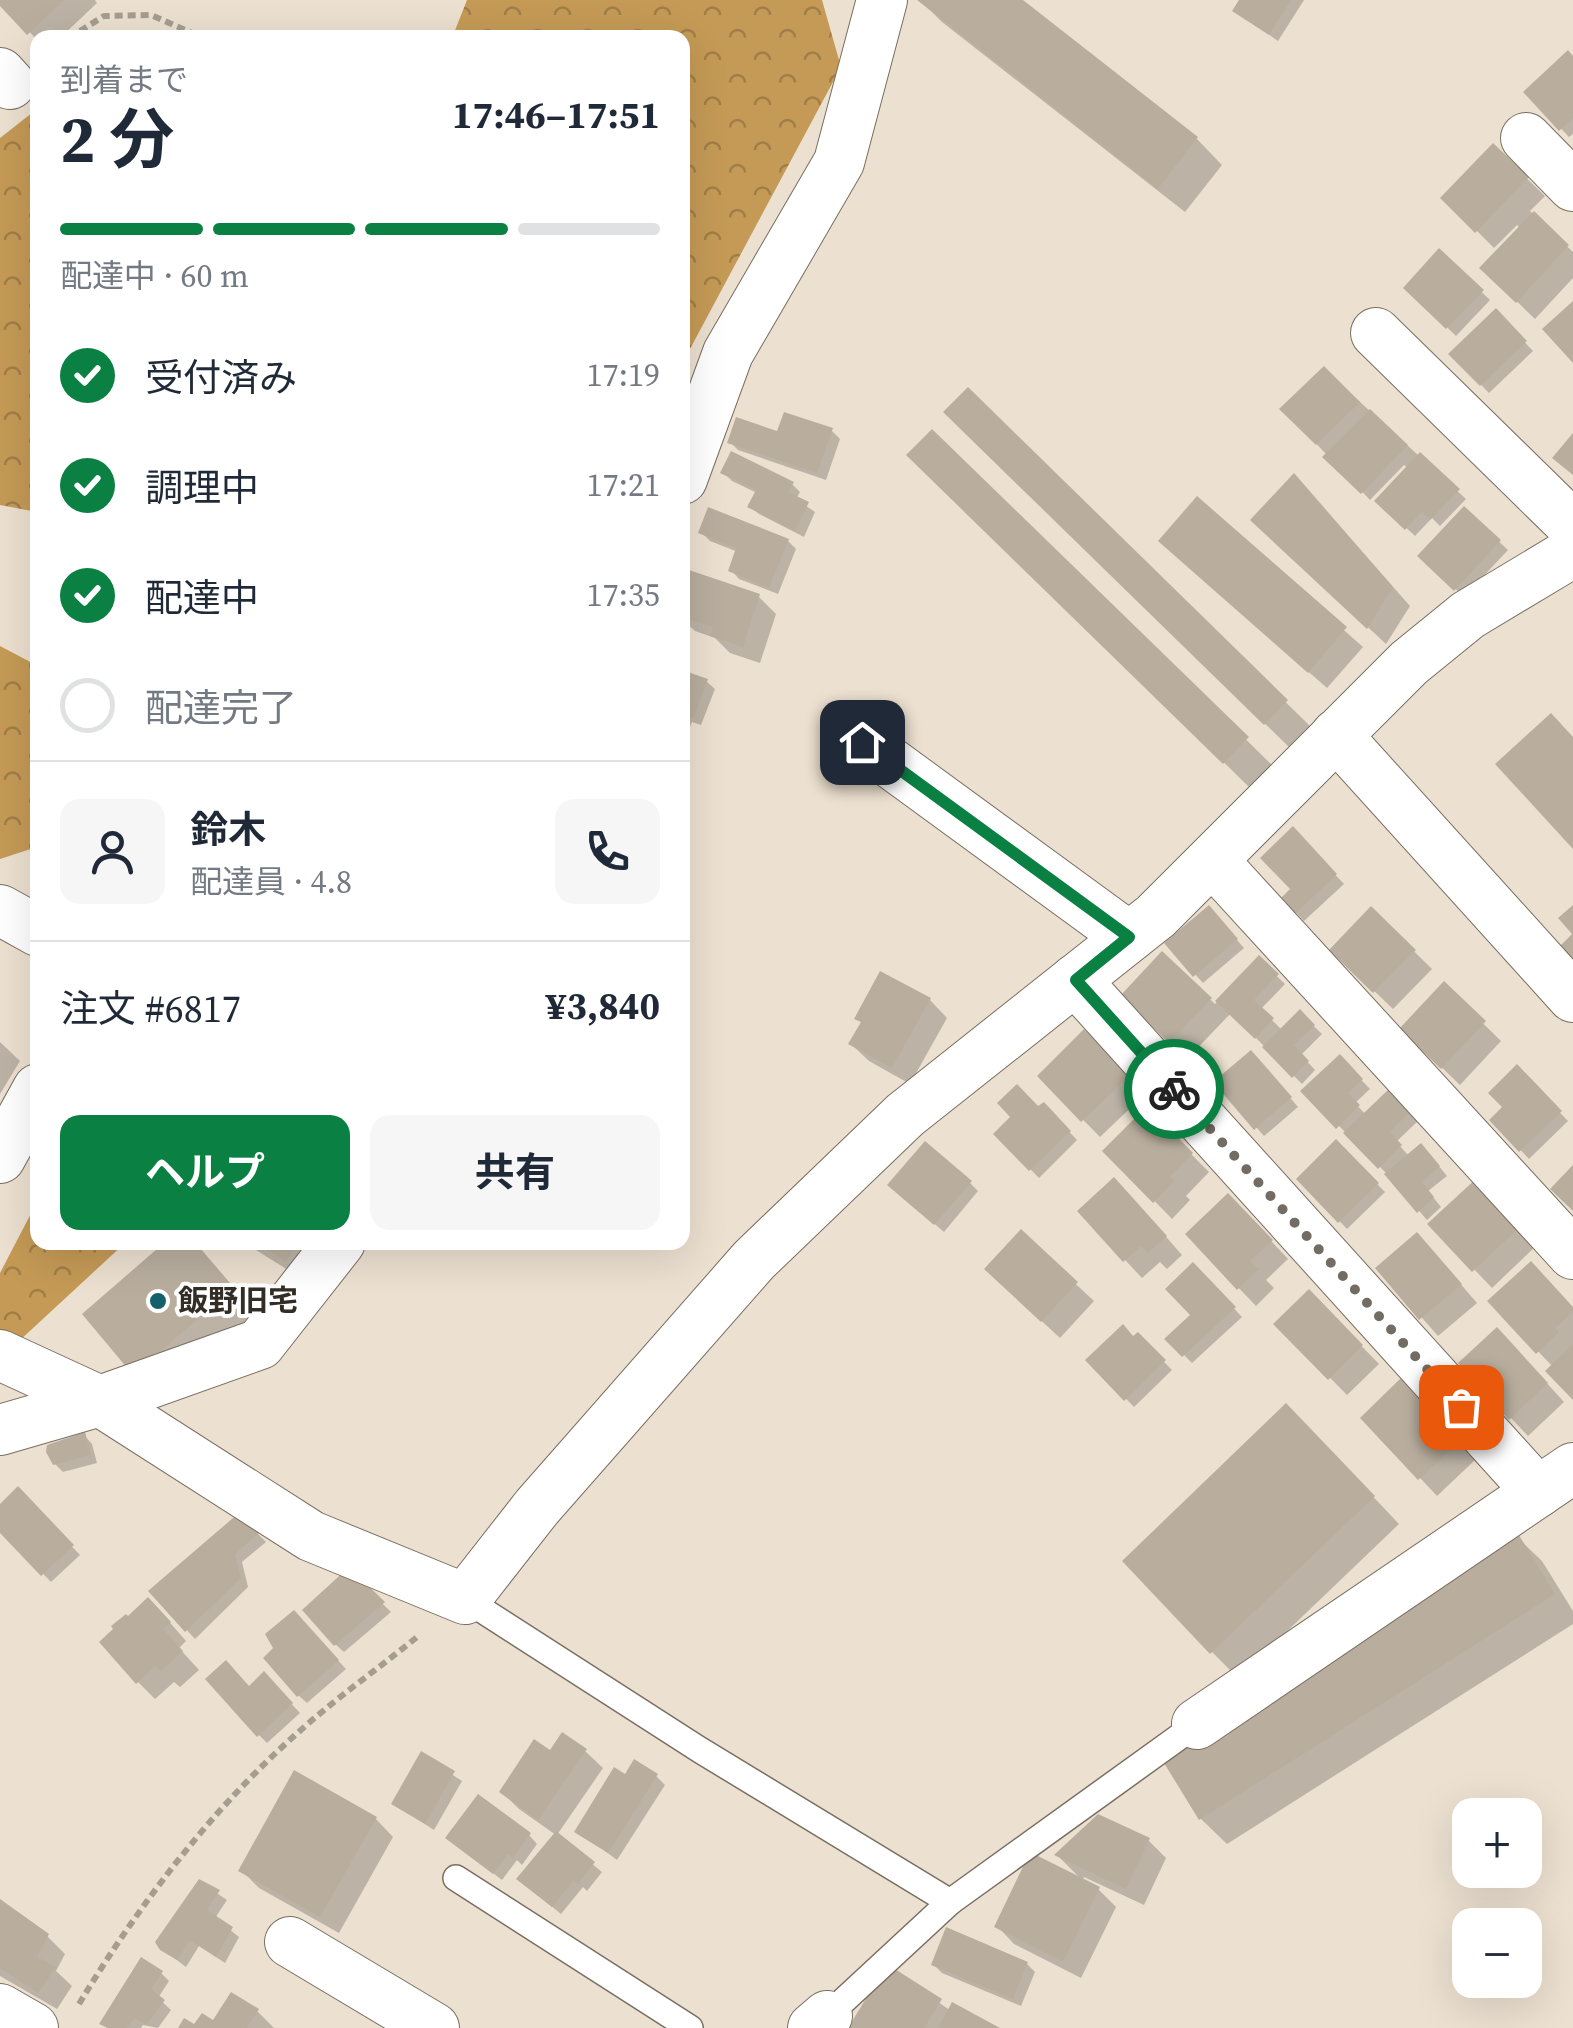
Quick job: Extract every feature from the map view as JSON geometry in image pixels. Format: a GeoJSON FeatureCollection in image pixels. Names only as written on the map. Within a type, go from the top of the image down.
{"type":"FeatureCollection","features":[{"type":"Feature","properties":{"kind":"street"},"geometry":{"type":"LineString","coordinates":[[690,457],[728,353],[838,162],[882,0]]}},
{"type":"Feature","properties":{"kind":"street"},"geometry":{"type":"LineString","coordinates":[[1526,138],[1573,186]]}},
{"type":"Feature","properties":{"kind":"street"},"geometry":{"type":"LineString","coordinates":[[1376,333],[1573,526]]}},
{"type":"Feature","properties":{"kind":"street"},"geometry":{"type":"LineString","coordinates":[[0,1354],[100,1401],[311,1536],[465,1599],[537,1508],[754,1260],[905,1115],[1129,937],[1213,861],[1409,663],[1468,615],[1573,552]]}},
{"type":"Feature","properties":{"kind":"street"},"geometry":{"type":"LineString","coordinates":[[1336,735],[1573,997]]}},
{"type":"Feature","properties":{"kind":"street"},"geometry":{"type":"LineString","coordinates":[[862,742],[1129,937]]}},
{"type":"Feature","properties":{"kind":"street"},"geometry":{"type":"LineString","coordinates":[[1213,861],[1573,1254]]}},
{"type":"Feature","properties":{"kind":"street"},"geometry":{"type":"LineString","coordinates":[[0,910],[30,927]]}},
{"type":"Feature","properties":{"kind":"street"},"geometry":{"type":"LineString","coordinates":[[1076,980],[1556,1480],[1198,1724]]}},
{"type":"Feature","properties":{"kind":"street"},"geometry":{"type":"LineString","coordinates":[[0,1158],[30,1104]]}},
{"type":"Feature","properties":{"kind":"street"},"geometry":{"type":"LineString","coordinates":[[0,1430],[100,1401],[260,1344],[334,1250]]}},
{"type":"Feature","properties":{"kind":"street"},"geometry":{"type":"LineString","coordinates":[[290,1942],[434,2028]]}},
{"type":"Feature","properties":{"kind":"street"},"geometry":{"type":"LineString","coordinates":[[0,2010],[53,2020]]}},
{"type":"Feature","properties":{"kind":"lane"},"geometry":{"type":"LineString","coordinates":[[465,1599],[700,1750],[950,1902]]}},
{"type":"Feature","properties":{"kind":"lane"},"geometry":{"type":"LineString","coordinates":[[820,2022],[950,1902],[1198,1724]]}},
{"type":"Feature","properties":{"kind":"lane"},"geometry":{"type":"LineString","coordinates":[[456,1878],[690,2028]]}},
{"type":"Feature","properties":{"kind":"path"},"geometry":{"type":"LineString","coordinates":[[82,30],[104,16],[150,15],[184,30]]}},
{"type":"Feature","properties":{"kind":"path"},"geometry":{"type":"LineString","coordinates":[[53,2020],[211,1818],[302,1729],[465,1599]]}},
{"type":"Feature","properties":{"kind":"green space"},"geometry":{"type":"Polygon","coordinates":[[[467,0],[822,0],[841,67],[690,349],[690,30],[455,30],[467,0]]]}},
{"type":"Feature","properties":{"kind":"green space"},"geometry":{"type":"Polygon","coordinates":[[[30,114],[30,511],[0,505],[0,138],[30,114]]]}},
{"type":"Feature","properties":{"kind":"green space"},"geometry":{"type":"Polygon","coordinates":[[[0,646],[30,662],[30,849],[0,859],[0,646]]]}},
{"type":"Feature","properties":{"kind":"green space"},"geometry":{"type":"Polygon","coordinates":[[[30,1215],[30,1250],[117,1250],[18,1342],[0,1332],[0,1273],[30,1215]]]}},
{"type":"Feature","properties":{"kind":"building"},"geometry":{"type":"Polygon","coordinates":[[[0,0],[64,0],[27,35],[0,6],[0,0]]]}},
{"type":"Feature","properties":{"kind":"building"},"geometry":{"type":"Polygon","coordinates":[[[917,0],[1023,0],[1198,137],[1158,189],[917,0]]]}},
{"type":"Feature","properties":{"kind":"building"},"geometry":{"type":"Polygon","coordinates":[[[1239,0],[1291,0],[1269,35],[1232,11],[1239,0]]]}},
{"type":"Feature","properties":{"kind":"building"},"geometry":{"type":"Polygon","coordinates":[[[1568,50],[1573,56],[1573,118],[1559,131],[1523,92],[1568,50]]]}},
{"type":"Feature","properties":{"kind":"building"},"geometry":{"type":"Polygon","coordinates":[[[1493,143],[1529,177],[1475,233],[1440,198],[1493,143]]]}},
{"type":"Feature","properties":{"kind":"building"},"geometry":{"type":"Polygon","coordinates":[[[1534,211],[1569,245],[1516,303],[1479,268],[1534,211]]]}},
{"type":"Feature","properties":{"kind":"building"},"geometry":{"type":"Polygon","coordinates":[[[1439,248],[1484,290],[1446,329],[1403,288],[1439,248]]]}},
{"type":"Feature","properties":{"kind":"building"},"geometry":{"type":"Polygon","coordinates":[[[1573,301],[1573,363],[1542,329],[1573,301]]]}},
{"type":"Feature","properties":{"kind":"building"},"geometry":{"type":"Polygon","coordinates":[[[1496,308],[1527,341],[1480,386],[1448,354],[1496,308]]]}},
{"type":"Feature","properties":{"kind":"building"},"geometry":{"type":"Polygon","coordinates":[[[1324,366],[1360,402],[1316,445],[1279,409],[1324,366]]]}},
{"type":"Feature","properties":{"kind":"building"},"geometry":{"type":"Polygon","coordinates":[[[968,387],[1288,700],[1264,725],[943,412],[968,387]]]}},
{"type":"Feature","properties":{"kind":"building"},"geometry":{"type":"Polygon","coordinates":[[[1370,409],[1408,445],[1361,494],[1322,457],[1370,409]]]}},
{"type":"Feature","properties":{"kind":"building"},"geometry":{"type":"Polygon","coordinates":[[[784,412],[833,428],[817,473],[727,443],[736,417],[777,431],[784,412]]]}},
{"type":"Feature","properties":{"kind":"building"},"geometry":{"type":"Polygon","coordinates":[[[932,429],[1249,737],[1223,764],[906,455],[932,429]]]}},
{"type":"Feature","properties":{"kind":"building"},"geometry":{"type":"Polygon","coordinates":[[[1573,433],[1573,475],[1552,458],[1573,433]]]}},
{"type":"Feature","properties":{"kind":"building"},"geometry":{"type":"Polygon","coordinates":[[[731,451],[794,482],[788,492],[809,502],[795,531],[747,507],[756,490],[720,473],[731,451]]]}},
{"type":"Feature","properties":{"kind":"building"},"geometry":{"type":"Polygon","coordinates":[[[1420,452],[1460,489],[1430,520],[1422,511],[1405,530],[1374,501],[1420,452]]]}},
{"type":"Feature","properties":{"kind":"building"},"geometry":{"type":"Polygon","coordinates":[[[1294,473],[1393,587],[1367,629],[1250,520],[1294,473]]]}},
{"type":"Feature","properties":{"kind":"building"},"geometry":{"type":"Polygon","coordinates":[[[1197,496],[1347,627],[1308,673],[1158,541],[1197,496]]]}},
{"type":"Feature","properties":{"kind":"building"},"geometry":{"type":"Polygon","coordinates":[[[1464,506],[1501,540],[1454,591],[1417,556],[1464,506]]]}},
{"type":"Feature","properties":{"kind":"building"},"geometry":{"type":"Polygon","coordinates":[[[708,507],[789,539],[769,588],[728,571],[736,548],[698,533],[708,507]]]}},
{"type":"Feature","properties":{"kind":"building"},"geometry":{"type":"Polygon","coordinates":[[[690,570],[760,594],[743,647],[710,636],[713,627],[690,620],[690,570]]]}},
{"type":"Feature","properties":{"kind":"building"},"geometry":{"type":"Polygon","coordinates":[[[690,673],[708,679],[693,719],[690,718],[690,673]]]}},
{"type":"Feature","properties":{"kind":"building"},"geometry":{"type":"Polygon","coordinates":[[[1551,713],[1573,737],[1573,849],[1495,764],[1551,713]]]}},
{"type":"Feature","properties":{"kind":"building"},"geometry":{"type":"Polygon","coordinates":[[[1293,826],[1337,874],[1294,915],[1280,899],[1290,889],[1260,858],[1293,826]]]}},
{"type":"Feature","properties":{"kind":"building"},"geometry":{"type":"Polygon","coordinates":[[[1209,905],[1238,939],[1193,977],[1164,943],[1209,905]]]}},
{"type":"Feature","properties":{"kind":"building"},"geometry":{"type":"Polygon","coordinates":[[[1573,905],[1573,961],[1560,946],[1572,934],[1558,918],[1573,905]]]}},
{"type":"Feature","properties":{"kind":"building"},"geometry":{"type":"Polygon","coordinates":[[[1371,906],[1416,950],[1373,993],[1329,950],[1371,906]]]}},
{"type":"Feature","properties":{"kind":"building"},"geometry":{"type":"Polygon","coordinates":[[[1162,951],[1212,998],[1169,1043],[1120,996],[1162,951]]]}},
{"type":"Feature","properties":{"kind":"building"},"geometry":{"type":"Polygon","coordinates":[[[1259,955],[1279,974],[1254,1000],[1274,1018],[1255,1039],[1215,1001],[1259,955]]]}},
{"type":"Feature","properties":{"kind":"building"},"geometry":{"type":"Polygon","coordinates":[[[880,971],[931,998],[892,1068],[848,1044],[861,1022],[854,1019],[880,971]]]}},
{"type":"Feature","properties":{"kind":"building"},"geometry":{"type":"Polygon","coordinates":[[[1444,981],[1486,1021],[1441,1069],[1399,1029],[1444,981]]]}},
{"type":"Feature","properties":{"kind":"building"},"geometry":{"type":"Polygon","coordinates":[[[1300,1009],[1315,1025],[1294,1045],[1309,1061],[1292,1078],[1262,1047],[1300,1009]]]}},
{"type":"Feature","properties":{"kind":"building"},"geometry":{"type":"Polygon","coordinates":[[[1084,1029],[1129,1076],[1081,1122],[1037,1076],[1084,1029]]]}},
{"type":"Feature","properties":{"kind":"building"},"geometry":{"type":"Polygon","coordinates":[[[1251,1050],[1292,1097],[1254,1130],[1213,1082],[1251,1050]]]}},
{"type":"Feature","properties":{"kind":"building"},"geometry":{"type":"Polygon","coordinates":[[[1340,1054],[1363,1079],[1348,1093],[1360,1105],[1336,1129],[1300,1091],[1340,1054]]]}},
{"type":"Feature","properties":{"kind":"building"},"geometry":{"type":"Polygon","coordinates":[[[1517,1064],[1562,1111],[1519,1152],[1489,1120],[1502,1107],[1488,1093],[1517,1064]]]}},
{"type":"Feature","properties":{"kind":"building"},"geometry":{"type":"Polygon","coordinates":[[[1017,1084],[1038,1106],[1044,1102],[1071,1131],[1029,1171],[993,1134],[1010,1117],[997,1103],[1017,1084]]]}},
{"type":"Feature","properties":{"kind":"building"},"geometry":{"type":"Polygon","coordinates":[[[1389,1089],[1411,1111],[1390,1132],[1402,1145],[1378,1169],[1343,1133],[1389,1089]]]}},
{"type":"Feature","properties":{"kind":"building"},"geometry":{"type":"Polygon","coordinates":[[[1147,1106],[1193,1153],[1153,1203],[1102,1151],[1147,1106]]]}},
{"type":"Feature","properties":{"kind":"building"},"geometry":{"type":"Polygon","coordinates":[[[1336,1139],[1379,1183],[1338,1223],[1296,1179],[1336,1139]]]}},
{"type":"Feature","properties":{"kind":"building"},"geometry":{"type":"Polygon","coordinates":[[[925,1141],[972,1181],[934,1225],[887,1185],[925,1141]]]}},
{"type":"Feature","properties":{"kind":"building"},"geometry":{"type":"Polygon","coordinates":[[[1421,1143],[1440,1166],[1422,1182],[1434,1197],[1417,1213],[1384,1174],[1421,1143]]]}},
{"type":"Feature","properties":{"kind":"building"},"geometry":{"type":"Polygon","coordinates":[[[1573,1165],[1573,1211],[1550,1189],[1573,1165]]]}},
{"type":"Feature","properties":{"kind":"building"},"geometry":{"type":"Polygon","coordinates":[[[1114,1177],[1167,1236],[1148,1253],[1141,1246],[1123,1262],[1077,1211],[1114,1177]]]}},
{"type":"Feature","properties":{"kind":"building"},"geometry":{"type":"Polygon","coordinates":[[[1478,1177],[1522,1225],[1472,1272],[1427,1224],[1478,1177]]]}},
{"type":"Feature","properties":{"kind":"building"},"geometry":{"type":"Polygon","coordinates":[[[1228,1193],[1273,1240],[1250,1261],[1259,1269],[1237,1290],[1185,1234],[1228,1193]]]}},
{"type":"Feature","properties":{"kind":"building"},"geometry":{"type":"Polygon","coordinates":[[[1021,1229],[1078,1282],[1041,1322],[984,1269],[1021,1229]]]}},
{"type":"Feature","properties":{"kind":"building"},"geometry":{"type":"Polygon","coordinates":[[[1417,1232],[1462,1284],[1419,1320],[1375,1268],[1417,1232]]]}},
{"type":"Feature","properties":{"kind":"building","name":"飯野旧宅"},"geometry":{"type":"Polygon","coordinates":[[[156,1250],[202,1250],[234,1288],[133,1375],[82,1314],[156,1250]]]}},
{"type":"Feature","properties":{"kind":"building"},"geometry":{"type":"Polygon","coordinates":[[[268,1250],[292,1250],[286,1261],[268,1250]]]}},
{"type":"Feature","properties":{"kind":"building"},"geometry":{"type":"Polygon","coordinates":[[[1531,1261],[1573,1307],[1573,1312],[1555,1328],[1559,1332],[1536,1354],[1487,1301],[1531,1261]]]}},
{"type":"Feature","properties":{"kind":"building"},"geometry":{"type":"Polygon","coordinates":[[[1193,1262],[1236,1307],[1182,1357],[1164,1339],[1190,1315],[1165,1289],[1193,1262]]]}},
{"type":"Feature","properties":{"kind":"building"},"geometry":{"type":"Polygon","coordinates":[[[1309,1289],[1363,1345],[1328,1380],[1273,1324],[1309,1289]]]}},
{"type":"Feature","properties":{"kind":"building"},"geometry":{"type":"Polygon","coordinates":[[[1123,1324],[1133,1336],[1138,1332],[1166,1360],[1124,1401],[1085,1360],[1123,1324]]]}},
{"type":"Feature","properties":{"kind":"building"},"geometry":{"type":"Polygon","coordinates":[[[1497,1327],[1548,1383],[1509,1420],[1458,1363],[1497,1327]]]}},
{"type":"Feature","properties":{"kind":"building"},"geometry":{"type":"Polygon","coordinates":[[[1573,1344],[1573,1400],[1545,1371],[1573,1344]]]}},
{"type":"Feature","properties":{"kind":"building"},"geometry":{"type":"Polygon","coordinates":[[[1401,1378],[1460,1441],[1418,1480],[1360,1418],[1401,1378]]]}},
{"type":"Feature","properties":{"kind":"building"},"geometry":{"type":"Polygon","coordinates":[[[1286,1403],[1375,1496],[1210,1654],[1122,1561],[1286,1403]]]}},
{"type":"Feature","properties":{"kind":"building"},"geometry":{"type":"Polygon","coordinates":[[[85,1432],[91,1455],[53,1465],[47,1445],[85,1432]]]}},
{"type":"Feature","properties":{"kind":"building"},"geometry":{"type":"Polygon","coordinates":[[[18,1486],[74,1545],[41,1576],[0,1533],[0,1504],[18,1486]]]}},
{"type":"Feature","properties":{"kind":"building"},"geometry":{"type":"Polygon","coordinates":[[[240,1512],[260,1532],[235,1554],[241,1578],[185,1632],[148,1591],[240,1512]]]}},
{"type":"Feature","properties":{"kind":"building"},"geometry":{"type":"Polygon","coordinates":[[[1517,1532],[1555,1594],[1199,1820],[1161,1758],[1517,1532]]]}},
{"type":"Feature","properties":{"kind":"building"},"geometry":{"type":"Polygon","coordinates":[[[349,1567],[385,1602],[334,1646],[302,1610],[349,1567]]]}},
{"type":"Feature","properties":{"kind":"building"},"geometry":{"type":"Polygon","coordinates":[[[148,1597],[171,1622],[163,1629],[183,1651],[161,1671],[155,1666],[136,1684],[99,1642],[113,1629],[111,1626],[148,1597]]]}},
{"type":"Feature","properties":{"kind":"building"},"geometry":{"type":"Polygon","coordinates":[[[294,1610],[339,1660],[297,1697],[263,1658],[273,1648],[265,1634],[294,1610]]]}},
{"type":"Feature","properties":{"kind":"building"},"geometry":{"type":"Polygon","coordinates":[[[226,1660],[249,1686],[264,1671],[293,1703],[257,1737],[205,1679],[226,1660]]]}},
{"type":"Feature","properties":{"kind":"building"},"geometry":{"type":"Polygon","coordinates":[[[562,1732],[587,1749],[538,1820],[499,1792],[534,1739],[550,1750],[562,1732]]]}},
{"type":"Feature","properties":{"kind":"building"},"geometry":{"type":"Polygon","coordinates":[[[421,1751],[455,1771],[425,1824],[391,1804],[421,1751]]]}},
{"type":"Feature","properties":{"kind":"building"},"geometry":{"type":"Polygon","coordinates":[[[634,1759],[658,1774],[608,1853],[574,1832],[614,1767],[625,1774],[634,1759]]]}},
{"type":"Feature","properties":{"kind":"building"},"geometry":{"type":"Polygon","coordinates":[[[294,1770],[377,1817],[320,1917],[238,1871],[294,1770]]]}},
{"type":"Feature","properties":{"kind":"building"},"geometry":{"type":"Polygon","coordinates":[[[478,1794],[531,1833],[513,1858],[508,1854],[493,1874],[445,1838],[478,1794]]]}},
{"type":"Feature","properties":{"kind":"building"},"geometry":{"type":"Polygon","coordinates":[[[1098,1814],[1150,1838],[1126,1889],[1054,1855],[1098,1814]]]}},
{"type":"Feature","properties":{"kind":"building"},"geometry":{"type":"Polygon","coordinates":[[[556,1831],[595,1862],[552,1907],[516,1879],[556,1831]]]}},
{"type":"Feature","properties":{"kind":"building"},"geometry":{"type":"Polygon","coordinates":[[[1030,1852],[1100,1887],[1063,1962],[994,1927],[1030,1852]]]}},
{"type":"Feature","properties":{"kind":"building"},"geometry":{"type":"Polygon","coordinates":[[[199,1879],[220,1890],[207,1910],[233,1927],[216,1957],[190,1940],[177,1960],[160,1950],[155,1942],[199,1879]]]}},
{"type":"Feature","properties":{"kind":"building"},"geometry":{"type":"Polygon","coordinates":[[[0,1899],[49,1934],[37,1957],[56,1967],[38,1993],[0,1968],[0,1899]]]}},
{"type":"Feature","properties":{"kind":"building"},"geometry":{"type":"Polygon","coordinates":[[[946,1927],[1028,1962],[1013,1999],[931,1965],[946,1927]]]}},
{"type":"Feature","properties":{"kind":"building"},"geometry":{"type":"Polygon","coordinates":[[[141,1957],[163,1971],[151,1989],[165,2000],[146,2025],[134,2018],[127,2028],[99,2024],[141,1957]]]}},
{"type":"Feature","properties":{"kind":"building"},"geometry":{"type":"Polygon","coordinates":[[[887,1964],[942,1999],[924,2028],[848,2028],[887,1964]]]}},
{"type":"Feature","properties":{"kind":"building"},"geometry":{"type":"Polygon","coordinates":[[[231,1992],[259,2009],[247,2028],[178,2028],[184,2018],[194,2024],[202,2013],[213,2020],[231,1992]]]}},
{"type":"Feature","properties":{"kind":"building"},"geometry":{"type":"Polygon","coordinates":[[[952,2002],[1000,2028],[938,2028],[952,2002]]]}},
{"type":"Feature","properties":{"kind":"way so far"},"geometry":{"type":"LineString","coordinates":[[1174,1089],[1461,1407]]}},
{"type":"Feature","properties":{"kind":"place","name":"飯野旧宅"},"geometry":{"type":"Point","coordinates":[158,1301]}},
{"type":"Feature","properties":{"kind":"route"},"geometry":{"type":"LineString","coordinates":[[862,742],[1129,937],[1076,980],[1174,1089]]}}]}
